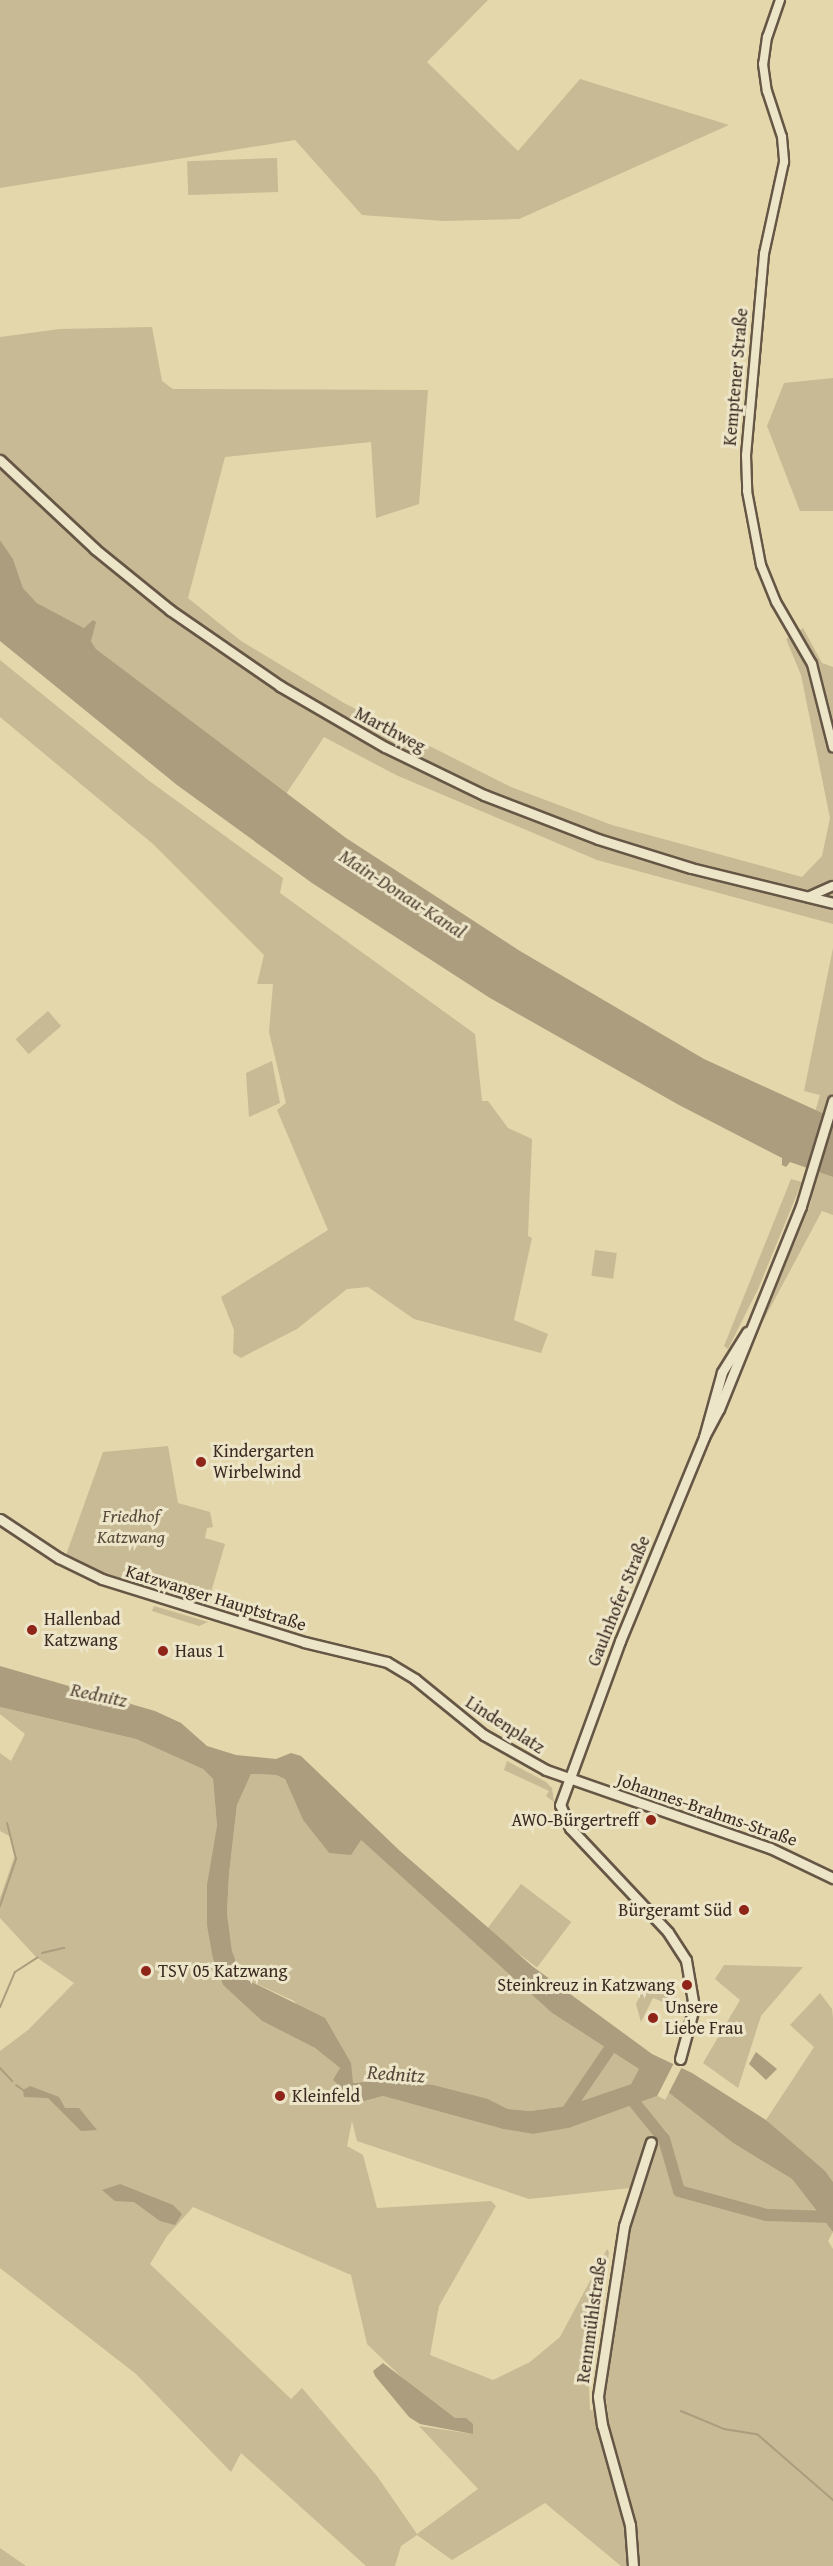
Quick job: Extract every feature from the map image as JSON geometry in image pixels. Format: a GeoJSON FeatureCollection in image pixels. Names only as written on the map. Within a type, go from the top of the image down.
{"type":"FeatureCollection","features":[{"type":"Feature","properties":{"kind":"main road","name":"Marthweg"},"geometry":{"type":"LineString","coordinates":[[0,460],[83,538],[177,615],[280,686],[385,747],[484,795],[588,836],[680,865],[833,903]]}},
{"type":"Feature","properties":{"kind":"main road","name":"Gaulnhofer Straße"},"geometry":{"type":"LineString","coordinates":[[568,1780],[704,1437],[722,1372],[747,1332],[801,1206],[833,1101]]}},
{"type":"Feature","properties":{"kind":"main road","name":"Katzwanger Hauptstraße"},"geometry":{"type":"LineString","coordinates":[[0,1519],[59,1558],[102,1579],[304,1642],[379,1658],[429,1690]]}},
{"type":"Feature","properties":{"kind":"main road","name":"Lindenplatz"},"geometry":{"type":"LineString","coordinates":[[429,1690],[496,1744],[568,1780]]}},
{"type":"Feature","properties":{"kind":"main road","name":"Johannes-Brahms-Straße"},"geometry":{"type":"LineString","coordinates":[[568,1780],[770,1848],[833,1878]]}},
{"type":"Feature","properties":{"kind":"main road"},"geometry":{"type":"LineString","coordinates":[[568,1780],[560,1805],[566,1822],[671,1936],[688,1965],[694,2007],[680,2059]]}},
{"type":"Feature","properties":{"kind":"main road","name":"Rennmühlstraße"},"geometry":{"type":"LineString","coordinates":[[633,2566],[625,2504],[602,2425],[599,2375],[624,2226],[651,2142]]}},
{"type":"Feature","properties":{"kind":"street","name":"Kemptener Straße"},"geometry":{"type":"LineString","coordinates":[[780,0],[767,38],[763,64],[767,92],[782,137],[784,162],[764,254],[746,455],[747,491],[761,565],[776,602],[812,664],[833,747]]}},
{"type":"Feature","properties":{"kind":"street"},"geometry":{"type":"LineString","coordinates":[[808,897],[833,886]]}},
{"type":"Feature","properties":{"kind":"green space"},"geometry":{"type":"Polygon","coordinates":[[[0,0],[488,0],[427,62],[518,151],[580,79],[729,125],[519,219],[444,221],[362,215],[295,140],[0,188],[0,0]]]}},
{"type":"Feature","properties":{"kind":"green space"},"geometry":{"type":"Polygon","coordinates":[[[277,158],[278,192],[188,195],[187,161],[277,158]]]}},
{"type":"Feature","properties":{"kind":"green space"},"geometry":{"type":"Polygon","coordinates":[[[152,327],[162,381],[173,389],[428,390],[419,504],[376,518],[371,442],[225,457],[188,598],[241,641],[344,703],[511,787],[612,825],[802,877],[822,856],[830,818],[801,675],[786,639],[803,628],[822,663],[833,667],[833,924],[597,860],[396,775],[324,737],[286,794],[96,649],[91,641],[94,620],[84,628],[37,603],[23,588],[13,559],[0,540],[0,337],[60,329],[152,327]]]}},
{"type":"Feature","properties":{"kind":"green space"},"geometry":{"type":"Polygon","coordinates":[[[833,378],[833,511],[800,511],[767,426],[784,383],[833,378]]]}},
{"type":"Feature","properties":{"kind":"green space"},"geometry":{"type":"Polygon","coordinates":[[[0,660],[148,780],[283,878],[280,893],[475,1034],[482,1101],[488,1101],[508,1128],[532,1139],[528,1236],[532,1238],[514,1320],[548,1334],[541,1353],[414,1319],[368,1287],[347,1289],[297,1329],[241,1358],[233,1353],[234,1330],[221,1297],[328,1230],[277,1110],[286,1103],[269,1032],[273,984],[257,984],[264,955],[153,844],[0,717],[0,660]]]}},
{"type":"Feature","properties":{"kind":"green space"},"geometry":{"type":"Polygon","coordinates":[[[833,948],[833,1118],[815,1112],[820,1095],[804,1091],[833,948]]]}},
{"type":"Feature","properties":{"kind":"green space"},"geometry":{"type":"Polygon","coordinates":[[[48,1011],[61,1026],[29,1054],[16,1039],[48,1011]]]}},
{"type":"Feature","properties":{"kind":"green space"},"geometry":{"type":"Polygon","coordinates":[[[272,1061],[280,1103],[249,1117],[246,1073],[272,1061]]]}},
{"type":"Feature","properties":{"kind":"green space"},"geometry":{"type":"Polygon","coordinates":[[[814,1170],[833,1177],[833,1215],[822,1211],[762,1323],[811,1202],[814,1170]]]}},
{"type":"Feature","properties":{"kind":"green space"},"geometry":{"type":"Polygon","coordinates":[[[791,1179],[802,1182],[758,1289],[728,1349],[724,1346],[791,1179]]]}},
{"type":"Feature","properties":{"kind":"green space"},"geometry":{"type":"Polygon","coordinates":[[[595,1250],[617,1253],[613,1279],[591,1276],[595,1250]]]}},
{"type":"Feature","properties":{"kind":"green space","name":"Friedhof Katzwang"},"geometry":{"type":"Polygon","coordinates":[[[168,1446],[178,1503],[210,1512],[213,1527],[207,1528],[205,1538],[225,1544],[207,1606],[98,1571],[66,1555],[103,1452],[168,1446]]]}},
{"type":"Feature","properties":{"kind":"green space"},"geometry":{"type":"Polygon","coordinates":[[[154,1606],[208,1622],[199,1626],[152,1611],[154,1606]]]}},
{"type":"Feature","properties":{"kind":"green space"},"geometry":{"type":"Polygon","coordinates":[[[0,1707],[136,1739],[203,1769],[213,1779],[217,1826],[213,1959],[223,1985],[262,2021],[315,2048],[340,2068],[361,2102],[383,2096],[503,2129],[533,2134],[569,2128],[668,2092],[733,2143],[792,2179],[833,2232],[828,2241],[833,2249],[833,2566],[621,2566],[545,2503],[452,2560],[417,2535],[401,2546],[395,2566],[366,2566],[241,2453],[231,2472],[136,2374],[0,2268],[0,2051],[28,2030],[74,1983],[36,1957],[0,1918],[0,1898],[15,1855],[11,1837],[0,1831],[0,1753],[11,1761],[25,1734],[0,1714],[0,1707]],[[352,2121],[347,2146],[363,2155],[377,2208],[491,2201],[496,2206],[439,2306],[430,2355],[493,2380],[530,2362],[560,2337],[607,2249],[609,2252],[589,2389],[590,2410],[608,2413],[605,2390],[621,2254],[640,2187],[529,2199],[357,2141],[352,2121]],[[193,2207],[167,2236],[150,2264],[291,2399],[302,2388],[377,2476],[417,2534],[478,2489],[419,2426],[473,2434],[466,2418],[455,2418],[415,2390],[367,2344],[351,2275],[193,2207]]]}},
{"type":"Feature","properties":{"kind":"green space"},"geometry":{"type":"Polygon","coordinates":[[[507,1761],[546,1782],[552,1788],[554,1802],[546,1796],[549,1791],[504,1770],[507,1761]]]}},
{"type":"Feature","properties":{"kind":"green space"},"geometry":{"type":"Polygon","coordinates":[[[251,1774],[276,1775],[285,1779],[303,1820],[329,1853],[361,1840],[552,2013],[639,2069],[631,2084],[567,2106],[530,2111],[508,2109],[488,2099],[382,2080],[352,2083],[294,2001],[242,1977],[232,1951],[227,1913],[229,1874],[237,1805],[251,1774]]]}},
{"type":"Feature","properties":{"kind":"green space"},"geometry":{"type":"Polygon","coordinates":[[[521,1884],[571,1922],[537,1967],[487,1930],[521,1884]]]}},
{"type":"Feature","properties":{"kind":"green space"},"geometry":{"type":"Polygon","coordinates":[[[724,1965],[803,1967],[761,2016],[738,2088],[703,2063],[740,2000],[715,1979],[724,1965]]]}},
{"type":"Feature","properties":{"kind":"green space"},"geometry":{"type":"Polygon","coordinates":[[[657,1987],[672,1995],[668,2004],[653,1998],[641,2022],[636,2004],[643,1989],[657,1987]]]}},
{"type":"Feature","properties":{"kind":"green space"},"geometry":{"type":"Polygon","coordinates":[[[820,1993],[832,2009],[833,2018],[833,2182],[766,2120],[814,2047],[790,2025],[820,1993]]]}},
{"type":"Feature","properties":{"kind":"green space"},"geometry":{"type":"Polygon","coordinates":[[[0,2548],[26,2566],[0,2566],[0,2548]]]}},
{"type":"Feature","properties":{"kind":"water","name":"Main-Donau-Kanal"},"geometry":{"type":"Polygon","coordinates":[[[0,540],[13,559],[23,588],[37,603],[84,628],[93,620],[96,622],[91,641],[96,649],[346,838],[520,951],[704,1059],[833,1118],[833,1177],[790,1162],[786,1167],[782,1165],[782,1158],[679,1105],[490,998],[312,883],[177,785],[0,641],[0,540]]]}},
{"type":"Feature","properties":{"kind":"water"},"geometry":{"type":"Polygon","coordinates":[[[0,1666],[155,1711],[181,1723],[207,1746],[236,1755],[276,1759],[291,1753],[301,1756],[400,1851],[532,1966],[652,2054],[692,2073],[766,2120],[825,2171],[833,2182],[833,2232],[792,2179],[733,2143],[668,2092],[569,2128],[533,2134],[503,2129],[383,2096],[361,2102],[349,2095],[333,2080],[340,2068],[315,2048],[262,2021],[223,1985],[213,1959],[207,1925],[207,1885],[217,1826],[213,1779],[203,1769],[136,1739],[0,1707],[0,1666]],[[251,1774],[237,1805],[227,1913],[232,1951],[242,1977],[325,2018],[351,2063],[353,2083],[382,2080],[433,2085],[488,2099],[508,2109],[530,2111],[567,2106],[631,2084],[639,2069],[552,2013],[361,1840],[351,1855],[329,1853],[303,1820],[285,1779],[276,1775],[251,1774]]]}},
{"type":"Feature","properties":{"kind":"water"},"geometry":{"type":"Polygon","coordinates":[[[756,2052],[777,2069],[766,2080],[749,2064],[756,2052]]]}},
{"type":"Feature","properties":{"kind":"water"},"geometry":{"type":"Polygon","coordinates":[[[30,2086],[59,2097],[65,2108],[79,2108],[97,2130],[81,2131],[48,2098],[24,2097],[23,2090],[30,2086]]]}},
{"type":"Feature","properties":{"kind":"water"},"geometry":{"type":"Polygon","coordinates":[[[120,2184],[173,2205],[182,2214],[175,2225],[160,2221],[134,2202],[115,2201],[102,2190],[120,2184]]]}},
{"type":"Feature","properties":{"kind":"water"},"geometry":{"type":"Polygon","coordinates":[[[383,2363],[455,2418],[466,2418],[473,2424],[473,2434],[420,2424],[409,2417],[375,2376],[373,2371],[383,2363]]]}},
{"type":"Feature","properties":{"kind":"pier"},"geometry":{"type":"Polygon","coordinates":[[[675,2061],[683,2065],[665,2100],[657,2096],[675,2061]]]}},
{"type":"Feature","properties":{"kind":"waterway"},"geometry":{"type":"LineString","coordinates":[[0,1906],[16,1859],[7,1823]]}},
{"type":"Feature","properties":{"kind":"waterway"},"geometry":{"type":"LineString","coordinates":[[42,1953],[64,1948]]}},
{"type":"Feature","properties":{"kind":"waterway"},"geometry":{"type":"LineString","coordinates":[[0,2007],[15,1972],[38,1957]]}},
{"type":"Feature","properties":{"kind":"waterway","name":"Rednitz"},"geometry":{"type":"LineString","coordinates":[[566,2113],[615,2041]]}},
{"type":"Feature","properties":{"kind":"waterway"},"geometry":{"type":"LineString","coordinates":[[0,2068],[12,2081]]}},
{"type":"Feature","properties":{"kind":"waterway"},"geometry":{"type":"LineString","coordinates":[[16,2085],[23,2090]]}},
{"type":"Feature","properties":{"kind":"waterway","name":"Rednitz"},"geometry":{"type":"LineString","coordinates":[[629,2096],[664,2139],[679,2191],[767,2215],[833,2217]]}},
{"type":"Feature","properties":{"kind":"waterway"},"geometry":{"type":"LineString","coordinates":[[681,2411],[724,2429],[757,2434],[833,2500]]}},
{"type":"Feature","properties":{"kind":"place","name":"Kindergarten Wirbelwind"},"geometry":{"type":"Point","coordinates":[201,1462]}},
{"type":"Feature","properties":{"kind":"place","name":"Hallenbad Katzwang"},"geometry":{"type":"Point","coordinates":[32,1630]}},
{"type":"Feature","properties":{"kind":"place","name":"Haus 1"},"geometry":{"type":"Point","coordinates":[163,1651]}},
{"type":"Feature","properties":{"kind":"place","name":"AWO-Bürgertreff"},"geometry":{"type":"Point","coordinates":[651,1820]}},
{"type":"Feature","properties":{"kind":"place","name":"Bürgeramt Süd"},"geometry":{"type":"Point","coordinates":[744,1910]}},
{"type":"Feature","properties":{"kind":"place","name":"TSV 05 Katzwang"},"geometry":{"type":"Point","coordinates":[146,1971]}},
{"type":"Feature","properties":{"kind":"place","name":"Steinkreuz in Katzwang"},"geometry":{"type":"Point","coordinates":[687,1985]}},
{"type":"Feature","properties":{"kind":"place","name":"Unsere Liebe Frau"},"geometry":{"type":"Point","coordinates":[653,2018]}},
{"type":"Feature","properties":{"kind":"place","name":"Kleinfeld"},"geometry":{"type":"Point","coordinates":[280,2096]}}]}
